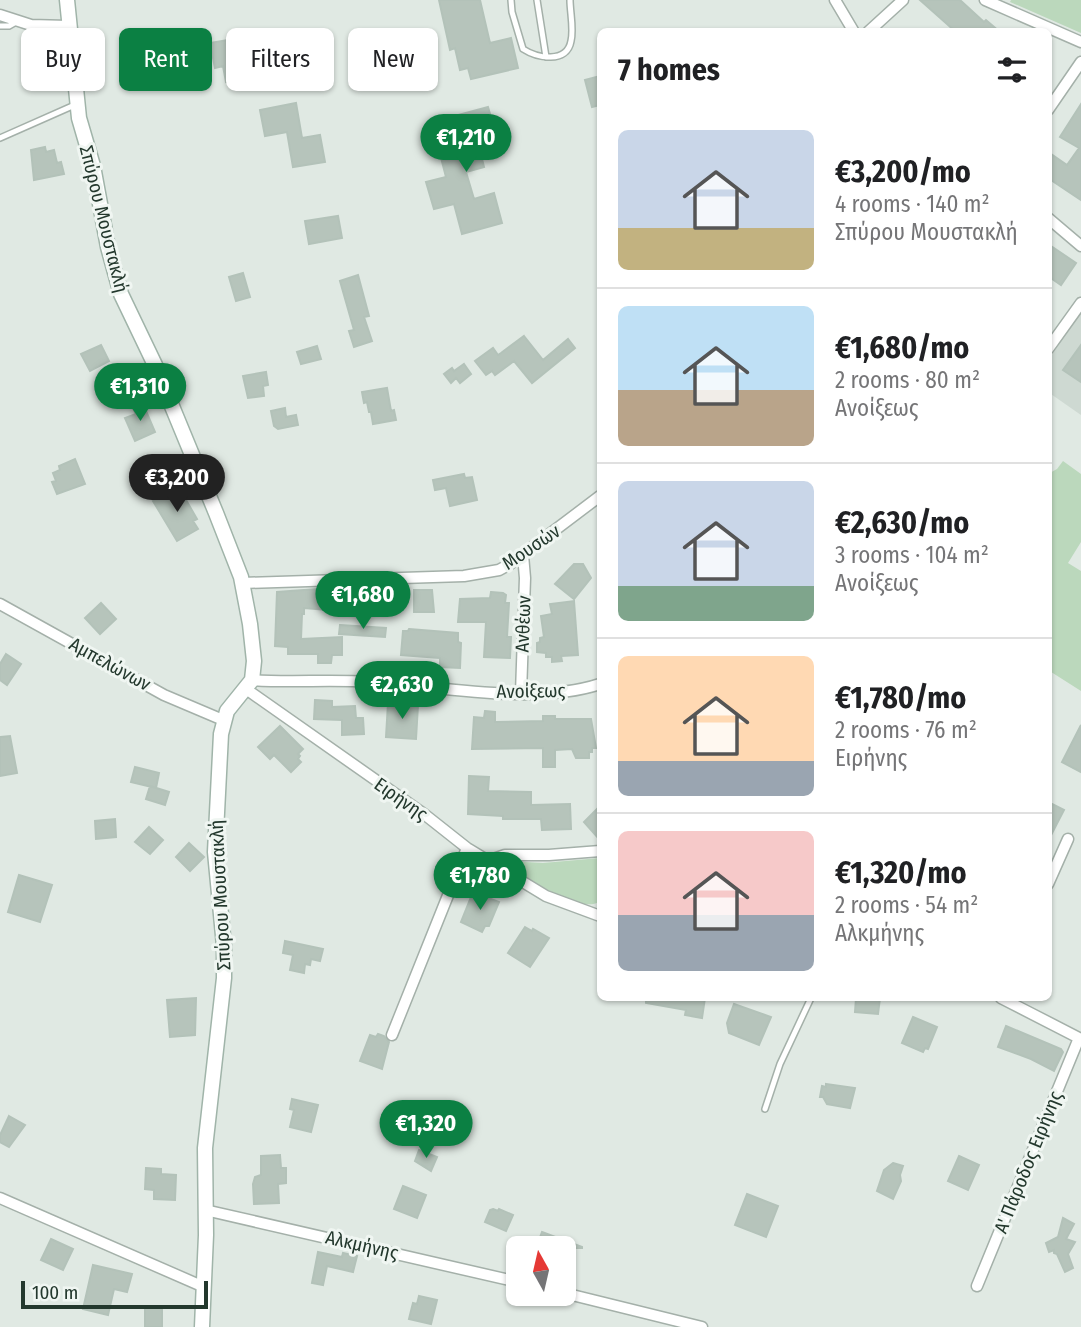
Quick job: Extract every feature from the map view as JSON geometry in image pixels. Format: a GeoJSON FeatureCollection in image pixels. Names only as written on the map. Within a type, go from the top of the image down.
{"type":"FeatureCollection","features":[{"type":"Feature","properties":{"kind":"street","name":"Σπύρου Μουστακλή"},"geometry":{"type":"LineString","coordinates":[[67,0],[77,104],[121,294],[170,398],[243,583],[254,661],[249,685]]}},
{"type":"Feature","properties":{"kind":"street"},"geometry":{"type":"LineString","coordinates":[[835,0],[852,28]]}},
{"type":"Feature","properties":{"kind":"street"},"geometry":{"type":"LineString","coordinates":[[872,28],[903,0]]}},
{"type":"Feature","properties":{"kind":"street"},"geometry":{"type":"LineString","coordinates":[[985,0],[998,3],[1051,28]]}},
{"type":"Feature","properties":{"kind":"street"},"geometry":{"type":"LineString","coordinates":[[0,15],[16,22],[39,26],[68,26]]}},
{"type":"Feature","properties":{"kind":"street"},"geometry":{"type":"LineString","coordinates":[[1052,28],[1081,42]]}},
{"type":"Feature","properties":{"kind":"street"},"geometry":{"type":"LineString","coordinates":[[1052,104],[1081,62]]}},
{"type":"Feature","properties":{"kind":"street"},"geometry":{"type":"LineString","coordinates":[[1052,221],[1081,246]]}},
{"type":"Feature","properties":{"kind":"street"},"geometry":{"type":"LineString","coordinates":[[1052,343],[1081,303]]}},
{"type":"Feature","properties":{"kind":"street","name":"Μουσών"},"geometry":{"type":"LineString","coordinates":[[243,583],[464,576],[499,570],[597,498]]}},
{"type":"Feature","properties":{"kind":"street","name":"Ανθέων"},"geometry":{"type":"LineString","coordinates":[[521,693],[525,578],[523,555]]}},
{"type":"Feature","properties":{"kind":"street","name":"Αμπελώνων"},"geometry":{"type":"LineString","coordinates":[[0,604],[164,695],[223,720]]}},
{"type":"Feature","properties":{"kind":"street","name":"Ανοίξεως"},"geometry":{"type":"LineString","coordinates":[[249,685],[360,681],[521,693],[573,691],[597,685]]}},
{"type":"Feature","properties":{"kind":"street"},"geometry":{"type":"LineString","coordinates":[[223,720],[229,707],[249,685]]}},
{"type":"Feature","properties":{"kind":"street","name":"Ειρήνης"},"geometry":{"type":"LineString","coordinates":[[249,685],[467,848],[547,896],[597,915]]}},
{"type":"Feature","properties":{"kind":"street","name":"Σπύρου Μουστακλή"},"geometry":{"type":"LineString","coordinates":[[202,1327],[205,1148],[224,978],[224,946],[215,852],[223,720]]}},
{"type":"Feature","properties":{"kind":"street"},"geometry":{"type":"LineString","coordinates":[[1052,875],[1068,839]]}},
{"type":"Feature","properties":{"kind":"street"},"geometry":{"type":"LineString","coordinates":[[392,1035],[467,848]]}},
{"type":"Feature","properties":{"kind":"street"},"geometry":{"type":"LineString","coordinates":[[488,861],[500,855],[597,850]]}},
{"type":"Feature","properties":{"kind":"street"},"geometry":{"type":"LineString","coordinates":[[1007,1001],[1080,1039]]}},
{"type":"Feature","properties":{"kind":"street","name":"A' Πάροδος Ειρήνης"},"geometry":{"type":"LineString","coordinates":[[977,1286],[1080,1039]]}},
{"type":"Feature","properties":{"kind":"street"},"geometry":{"type":"LineString","coordinates":[[0,1198],[204,1287]]}},
{"type":"Feature","properties":{"kind":"street","name":"Αλκμήνης"},"geometry":{"type":"LineString","coordinates":[[205,1210],[506,1279]]}},
{"type":"Feature","properties":{"kind":"street"},"geometry":{"type":"LineString","coordinates":[[576,1296],[702,1327]]}},
{"type":"Feature","properties":{"kind":"lane"},"geometry":{"type":"LineString","coordinates":[[511,0],[523,49],[533,55],[546,57],[558,57],[572,42],[570,0]]}},
{"type":"Feature","properties":{"kind":"lane"},"geometry":{"type":"LineString","coordinates":[[537,0],[546,57]]}},
{"type":"Feature","properties":{"kind":"lane"},"geometry":{"type":"LineString","coordinates":[[0,26],[9,26],[16,22]]}},
{"type":"Feature","properties":{"kind":"lane"},"geometry":{"type":"LineString","coordinates":[[0,138],[77,104]]}},
{"type":"Feature","properties":{"kind":"lane"},"geometry":{"type":"LineString","coordinates":[[765,1109],[780,1064],[810,1001]]}},
{"type":"Feature","properties":{"kind":"shaded area"},"geometry":{"type":"Polygon","coordinates":[[[1081,310],[1081,415],[1052,395],[1052,355],[1081,310]]]}},
{"type":"Feature","properties":{"kind":"green space"},"geometry":{"type":"Polygon","coordinates":[[[1081,0],[1081,33],[1010,2],[1081,0]]]}},
{"type":"Feature","properties":{"kind":"green space"},"geometry":{"type":"Polygon","coordinates":[[[1063,461],[1081,474],[1081,542],[1068,563],[1081,571],[1081,691],[1052,673],[1052,472],[1063,461]]]}},
{"type":"Feature","properties":{"kind":"green space"},"geometry":{"type":"Polygon","coordinates":[[[597,858],[597,903],[576,902],[550,891],[507,861],[543,863],[597,858]]]}},
{"type":"Feature","properties":{"kind":"building"},"geometry":{"type":"Polygon","coordinates":[[[439,0],[480,0],[490,43],[511,38],[518,68],[471,79],[468,68],[460,70],[455,48],[450,50],[439,0]]]}},
{"type":"Feature","properties":{"kind":"building"},"geometry":{"type":"Polygon","coordinates":[[[920,0],[960,0],[984,22],[986,20],[995,28],[952,28],[920,0]]]}},
{"type":"Feature","properties":{"kind":"building"},"geometry":{"type":"Polygon","coordinates":[[[226,40],[226,82],[223,66],[215,68],[212,43],[226,40]]]}},
{"type":"Feature","properties":{"kind":"building"},"geometry":{"type":"Polygon","coordinates":[[[597,77],[597,106],[592,107],[585,80],[597,77]]]}},
{"type":"Feature","properties":{"kind":"building"},"geometry":{"type":"Polygon","coordinates":[[[296,103],[302,138],[320,135],[325,162],[293,167],[287,132],[265,136],[260,110],[296,103]]]}},
{"type":"Feature","properties":{"kind":"building"},"geometry":{"type":"Polygon","coordinates":[[[1081,104],[1081,200],[1052,181],[1052,155],[1067,165],[1079,148],[1060,137],[1081,104]]]}},
{"type":"Feature","properties":{"kind":"building"},"geometry":{"type":"Polygon","coordinates":[[[488,107],[496,134],[477,139],[484,167],[466,172],[474,199],[494,193],[502,223],[462,234],[454,204],[434,209],[426,182],[446,177],[439,150],[459,144],[451,117],[488,107]]]}},
{"type":"Feature","properties":{"kind":"building"},"geometry":{"type":"Polygon","coordinates":[[[45,147],[46,152],[54,150],[57,163],[61,162],[64,174],[34,180],[31,150],[45,147]]]}},
{"type":"Feature","properties":{"kind":"building"},"geometry":{"type":"Polygon","coordinates":[[[338,216],[342,238],[309,244],[305,221],[338,216]]]}},
{"type":"Feature","properties":{"kind":"building"},"geometry":{"type":"Polygon","coordinates":[[[1052,247],[1076,263],[1061,285],[1052,279],[1052,247]]]}},
{"type":"Feature","properties":{"kind":"building"},"geometry":{"type":"Polygon","coordinates":[[[243,273],[250,297],[236,301],[229,277],[243,273]]]}},
{"type":"Feature","properties":{"kind":"building"},"geometry":{"type":"Polygon","coordinates":[[[358,275],[369,316],[364,317],[372,341],[354,347],[349,331],[354,330],[340,281],[358,275]]]}},
{"type":"Feature","properties":{"kind":"building"},"geometry":{"type":"Polygon","coordinates":[[[524,336],[543,360],[568,339],[575,348],[532,383],[514,361],[495,375],[492,371],[486,375],[475,361],[493,348],[498,355],[524,336]]]}},
{"type":"Feature","properties":{"kind":"building"},"geometry":{"type":"Polygon","coordinates":[[[101,345],[109,361],[90,371],[81,354],[101,345]]]}},
{"type":"Feature","properties":{"kind":"building"},"geometry":{"type":"Polygon","coordinates":[[[1081,345],[1081,382],[1063,370],[1081,345]]]}},
{"type":"Feature","properties":{"kind":"building"},"geometry":{"type":"Polygon","coordinates":[[[317,346],[321,359],[301,364],[297,352],[317,346]]]}},
{"type":"Feature","properties":{"kind":"building"},"geometry":{"type":"Polygon","coordinates":[[[464,364],[471,374],[460,383],[456,378],[451,383],[444,374],[464,364]]]}},
{"type":"Feature","properties":{"kind":"building"},"geometry":{"type":"Polygon","coordinates":[[[266,372],[268,385],[263,386],[264,396],[248,398],[243,376],[266,372]]]}},
{"type":"Feature","properties":{"kind":"building"},"geometry":{"type":"Polygon","coordinates":[[[387,388],[391,411],[394,410],[396,420],[373,424],[362,392],[387,388]]]}},
{"type":"Feature","properties":{"kind":"building"},"geometry":{"type":"Polygon","coordinates":[[[143,404],[155,432],[135,441],[125,418],[136,414],[133,408],[143,404]]]}},
{"type":"Feature","properties":{"kind":"building"},"geometry":{"type":"Polygon","coordinates":[[[285,408],[286,417],[296,415],[298,425],[278,429],[274,426],[271,411],[285,408]]]}},
{"type":"Feature","properties":{"kind":"building"},"geometry":{"type":"Polygon","coordinates":[[[75,459],[85,484],[57,494],[52,482],[56,481],[53,473],[60,470],[59,466],[75,459]]]}},
{"type":"Feature","properties":{"kind":"building"},"geometry":{"type":"Polygon","coordinates":[[[464,474],[465,478],[472,477],[477,500],[450,506],[446,488],[435,490],[433,480],[464,474]]]}},
{"type":"Feature","properties":{"kind":"building"},"geometry":{"type":"Polygon","coordinates":[[[175,488],[197,519],[193,521],[198,529],[177,541],[153,501],[175,488]]]}},
{"type":"Feature","properties":{"kind":"building"},"geometry":{"type":"Polygon","coordinates":[[[574,564],[583,564],[591,578],[574,599],[555,584],[574,564]]]}},
{"type":"Feature","properties":{"kind":"building"},"geometry":{"type":"Polygon","coordinates":[[[355,587],[373,587],[382,599],[389,596],[387,611],[363,613],[304,608],[302,614],[301,639],[342,637],[342,655],[332,655],[331,663],[318,663],[318,654],[288,654],[288,647],[275,646],[277,592],[318,589],[351,591],[355,587]]]}},
{"type":"Feature","properties":{"kind":"building"},"geometry":{"type":"Polygon","coordinates":[[[414,590],[432,590],[434,612],[414,612],[414,590]]]}},
{"type":"Feature","properties":{"kind":"building"},"geometry":{"type":"Polygon","coordinates":[[[491,592],[503,593],[506,595],[505,603],[509,603],[507,637],[511,637],[510,658],[484,657],[486,622],[458,622],[460,599],[490,598],[491,592]]]}},
{"type":"Feature","properties":{"kind":"building"},"geometry":{"type":"Polygon","coordinates":[[[574,601],[578,655],[561,656],[562,661],[552,662],[552,657],[546,657],[546,653],[537,652],[537,643],[544,637],[541,616],[552,614],[550,604],[574,601]]]}},
{"type":"Feature","properties":{"kind":"building"},"geometry":{"type":"Polygon","coordinates":[[[101,603],[116,619],[100,634],[85,618],[101,603]]]}},
{"type":"Feature","properties":{"kind":"building"},"geometry":{"type":"Polygon","coordinates":[[[340,625],[386,628],[385,637],[339,634],[340,625]]]}},
{"type":"Feature","properties":{"kind":"building"},"geometry":{"type":"Polygon","coordinates":[[[409,629],[458,633],[458,642],[461,643],[460,668],[440,667],[440,658],[401,655],[403,631],[409,629]]]}},
{"type":"Feature","properties":{"kind":"building"},"geometry":{"type":"Polygon","coordinates":[[[6,654],[21,664],[7,685],[0,680],[0,664],[6,654]]]}},
{"type":"Feature","properties":{"kind":"building"},"geometry":{"type":"Polygon","coordinates":[[[315,700],[332,701],[332,707],[355,706],[356,718],[363,718],[364,734],[342,735],[342,720],[314,719],[315,700]]]}},
{"type":"Feature","properties":{"kind":"building"},"geometry":{"type":"Polygon","coordinates":[[[388,703],[418,705],[416,739],[386,737],[388,703]]]}},
{"type":"Feature","properties":{"kind":"building"},"geometry":{"type":"Polygon","coordinates":[[[485,711],[495,712],[495,722],[543,721],[543,716],[555,716],[555,719],[591,719],[596,748],[589,752],[589,758],[576,758],[572,749],[555,750],[555,767],[543,767],[543,748],[472,749],[474,717],[484,718],[485,711]]]}},
{"type":"Feature","properties":{"kind":"building"},"geometry":{"type":"Polygon","coordinates":[[[1081,725],[1081,772],[1062,762],[1081,725]]]}},
{"type":"Feature","properties":{"kind":"building"},"geometry":{"type":"Polygon","coordinates":[[[280,726],[303,749],[298,754],[301,762],[291,772],[274,755],[270,759],[258,747],[280,726]]]}},
{"type":"Feature","properties":{"kind":"building"},"geometry":{"type":"Polygon","coordinates":[[[10,736],[17,773],[0,776],[0,737],[10,736]]]}},
{"type":"Feature","properties":{"kind":"building"},"geometry":{"type":"Polygon","coordinates":[[[135,767],[159,773],[156,788],[131,782],[135,767]]]}},
{"type":"Feature","properties":{"kind":"building"},"geometry":{"type":"Polygon","coordinates":[[[469,776],[489,777],[488,791],[531,792],[531,805],[570,804],[571,829],[542,830],[541,819],[503,819],[503,816],[468,814],[469,776]]]}},
{"type":"Feature","properties":{"kind":"building"},"geometry":{"type":"Polygon","coordinates":[[[150,786],[169,792],[165,805],[146,799],[150,786]]]}},
{"type":"Feature","properties":{"kind":"building"},"geometry":{"type":"Polygon","coordinates":[[[1052,804],[1064,810],[1052,833],[1052,804]]]}},
{"type":"Feature","properties":{"kind":"building"},"geometry":{"type":"Polygon","coordinates":[[[597,809],[597,837],[584,822],[597,809]]]}},
{"type":"Feature","properties":{"kind":"building"},"geometry":{"type":"Polygon","coordinates":[[[115,819],[116,837],[96,839],[95,821],[115,819]]]}},
{"type":"Feature","properties":{"kind":"building"},"geometry":{"type":"Polygon","coordinates":[[[149,827],[163,840],[150,854],[135,842],[149,827]]]}},
{"type":"Feature","properties":{"kind":"building"},"geometry":{"type":"Polygon","coordinates":[[[189,843],[204,857],[190,871],[176,857],[189,843]]]}},
{"type":"Feature","properties":{"kind":"building"},"geometry":{"type":"Polygon","coordinates":[[[19,875],[52,885],[40,922],[8,912],[19,875]]]}},
{"type":"Feature","properties":{"kind":"building"},"geometry":{"type":"Polygon","coordinates":[[[473,892],[499,902],[489,926],[485,926],[482,932],[461,922],[473,892]]]}},
{"type":"Feature","properties":{"kind":"building"},"geometry":{"type":"Polygon","coordinates":[[[525,927],[549,938],[530,967],[508,953],[525,927]]]}},
{"type":"Feature","properties":{"kind":"building"},"geometry":{"type":"Polygon","coordinates":[[[285,941],[323,949],[320,961],[311,959],[310,965],[305,964],[304,973],[290,970],[293,955],[283,953],[285,941]]]}},
{"type":"Feature","properties":{"kind":"building"},"geometry":{"type":"Polygon","coordinates":[[[196,998],[195,1035],[170,1037],[167,1000],[196,998]]]}},
{"type":"Feature","properties":{"kind":"building"},"geometry":{"type":"Polygon","coordinates":[[[705,1001],[702,1018],[685,1015],[686,1010],[646,1003],[705,1001]]]}},
{"type":"Feature","properties":{"kind":"building"},"geometry":{"type":"Polygon","coordinates":[[[856,1001],[880,1001],[878,1014],[855,1012],[856,1001]]]}},
{"type":"Feature","properties":{"kind":"building"},"geometry":{"type":"Polygon","coordinates":[[[734,1004],[771,1017],[759,1045],[729,1033],[727,1023],[734,1004]]]}},
{"type":"Feature","properties":{"kind":"building"},"geometry":{"type":"Polygon","coordinates":[[[913,1017],[937,1027],[928,1049],[925,1048],[923,1052],[902,1043],[913,1017]]]}},
{"type":"Feature","properties":{"kind":"building"},"geometry":{"type":"Polygon","coordinates":[[[1006,1026],[1061,1049],[1063,1052],[1054,1071],[998,1047],[1006,1026]]]}},
{"type":"Feature","properties":{"kind":"building"},"geometry":{"type":"Polygon","coordinates":[[[378,1034],[389,1042],[382,1069],[360,1061],[370,1035],[376,1037],[378,1034]]]}},
{"type":"Feature","properties":{"kind":"building"},"geometry":{"type":"Polygon","coordinates":[[[826,1084],[855,1088],[850,1108],[827,1104],[823,1097],[820,1097],[822,1086],[826,1087],[826,1084]]]}},
{"type":"Feature","properties":{"kind":"building"},"geometry":{"type":"Polygon","coordinates":[[[292,1099],[318,1105],[311,1132],[290,1127],[294,1110],[290,1109],[292,1099]]]}},
{"type":"Feature","properties":{"kind":"building"},"geometry":{"type":"Polygon","coordinates":[[[9,1116],[25,1125],[9,1147],[0,1142],[0,1135],[9,1116]]]}},
{"type":"Feature","properties":{"kind":"building"},"geometry":{"type":"Polygon","coordinates":[[[419,1150],[437,1157],[431,1171],[415,1161],[419,1150]]]}},
{"type":"Feature","properties":{"kind":"building"},"geometry":{"type":"Polygon","coordinates":[[[280,1155],[281,1168],[286,1168],[286,1183],[278,1184],[279,1203],[254,1204],[253,1184],[255,1177],[261,1175],[261,1156],[280,1155]]]}},
{"type":"Feature","properties":{"kind":"building"},"geometry":{"type":"Polygon","coordinates":[[[959,1156],[979,1165],[968,1190],[948,1181],[959,1156]]]}},
{"type":"Feature","properties":{"kind":"building"},"geometry":{"type":"Polygon","coordinates":[[[893,1163],[903,1166],[901,1181],[893,1199],[877,1191],[884,1170],[893,1163]]]}},
{"type":"Feature","properties":{"kind":"building"},"geometry":{"type":"Polygon","coordinates":[[[146,1168],[161,1169],[161,1174],[176,1175],[175,1200],[154,1199],[154,1190],[145,1189],[146,1168]]]}},
{"type":"Feature","properties":{"kind":"building"},"geometry":{"type":"Polygon","coordinates":[[[403,1186],[426,1195],[417,1218],[394,1209],[403,1186]]]}},
{"type":"Feature","properties":{"kind":"building"},"geometry":{"type":"Polygon","coordinates":[[[747,1194],[778,1206],[766,1237],[735,1225],[747,1194]]]}},
{"type":"Feature","properties":{"kind":"building"},"geometry":{"type":"Polygon","coordinates":[[[493,1209],[513,1215],[506,1231],[485,1222],[493,1209]]]}},
{"type":"Feature","properties":{"kind":"building"},"geometry":{"type":"Polygon","coordinates":[[[1063,1218],[1074,1224],[1066,1239],[1075,1242],[1068,1254],[1073,1268],[1065,1272],[1057,1254],[1054,1250],[1049,1252],[1046,1243],[1058,1237],[1063,1218]]]}},
{"type":"Feature","properties":{"kind":"building"},"geometry":{"type":"Polygon","coordinates":[[[51,1239],[73,1249],[63,1270],[41,1260],[51,1239]]]}},
{"type":"Feature","properties":{"kind":"building"},"geometry":{"type":"Polygon","coordinates":[[[318,1252],[342,1257],[343,1253],[357,1256],[353,1272],[327,1266],[323,1285],[312,1283],[318,1252]]]}},
{"type":"Feature","properties":{"kind":"building"},"geometry":{"type":"Polygon","coordinates":[[[93,1265],[132,1274],[127,1292],[114,1289],[108,1315],[83,1309],[93,1265]]]}},
{"type":"Feature","properties":{"kind":"building"},"geometry":{"type":"Polygon","coordinates":[[[419,1296],[437,1300],[431,1324],[409,1319],[413,1303],[417,1304],[419,1296]]]}},
{"type":"Feature","properties":{"kind":"building"},"geometry":{"type":"Polygon","coordinates":[[[145,1306],[162,1306],[162,1327],[145,1327],[145,1306]]]}}]}
